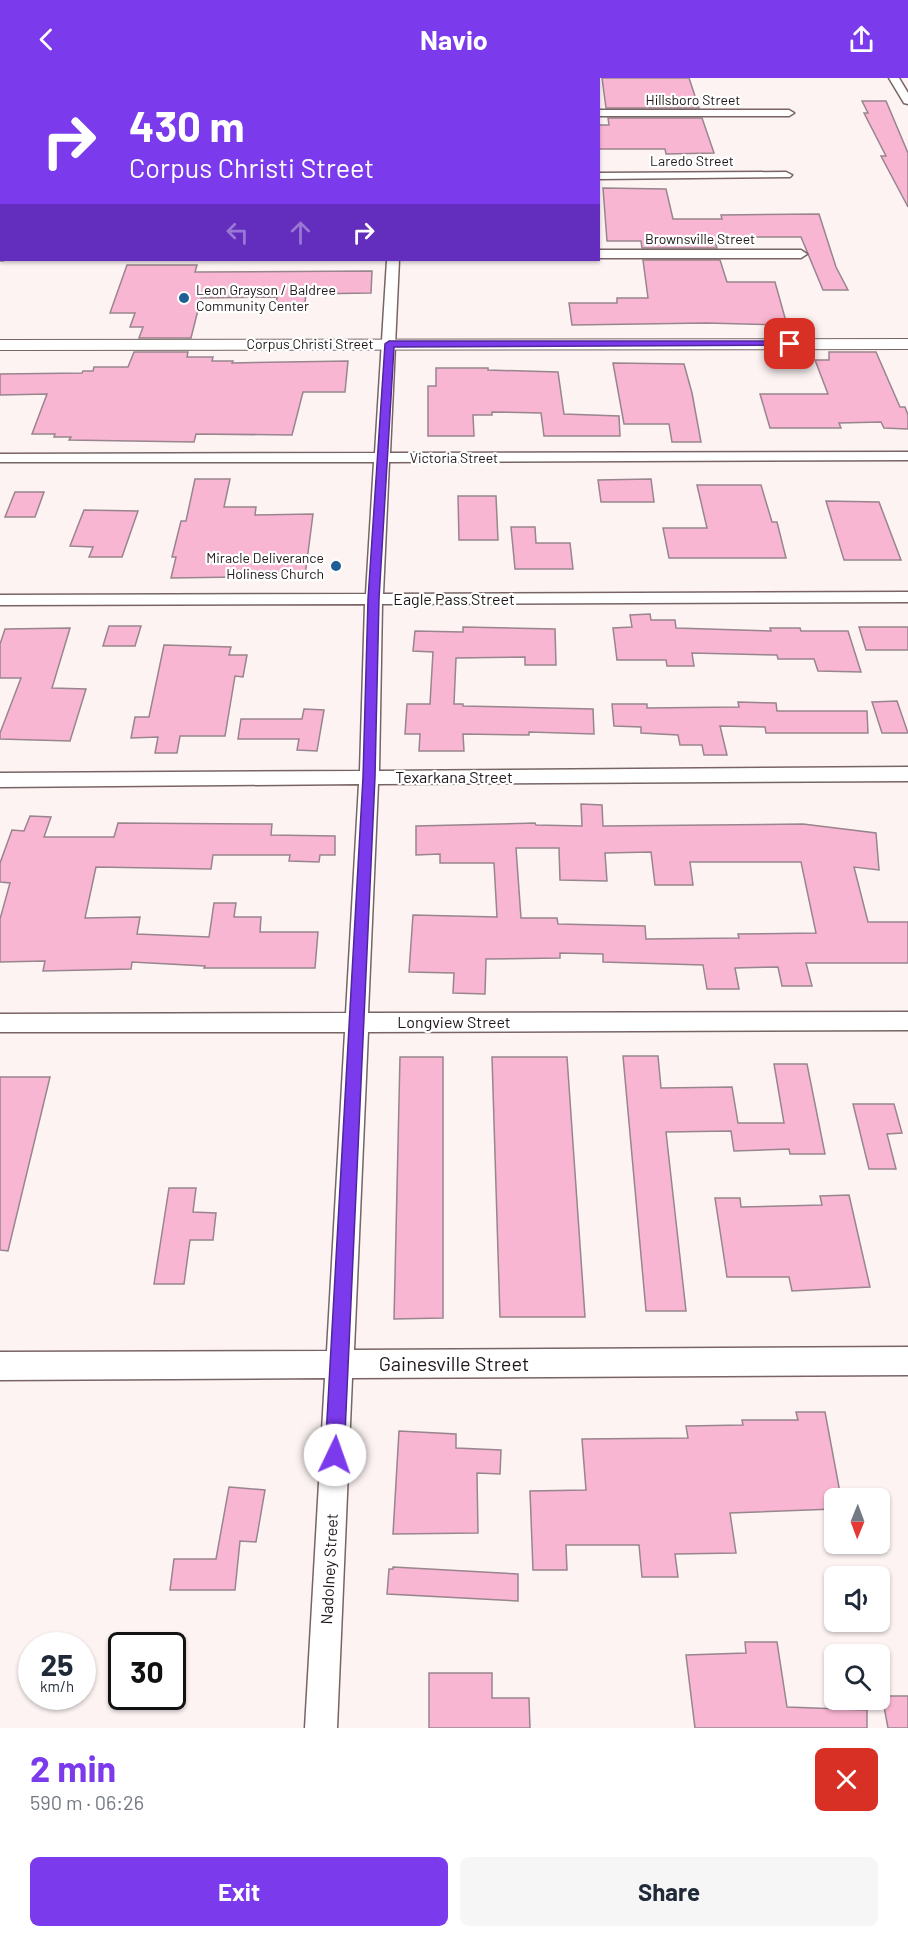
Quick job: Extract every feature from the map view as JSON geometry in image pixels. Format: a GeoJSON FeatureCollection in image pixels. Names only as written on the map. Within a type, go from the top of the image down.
{"type":"FeatureCollection","features":[{"type":"Feature","properties":{"kind":"street"},"geometry":{"type":"LineString","coordinates":[[894,78],[908,101]]}},
{"type":"Feature","properties":{"kind":"street","name":"Hillsboro Street"},"geometry":{"type":"LineString","coordinates":[[600,113],[789,113]]}},
{"type":"Feature","properties":{"kind":"street","name":"Laredo Street"},"geometry":{"type":"LineString","coordinates":[[600,176],[786,175]]}},
{"type":"Feature","properties":{"kind":"street","name":"Brownsville Street"},"geometry":{"type":"LineString","coordinates":[[600,254],[801,254]]}},
{"type":"Feature","properties":{"kind":"street","name":"Nadolney Street"},"geometry":{"type":"LineString","coordinates":[[321,1728],[369,777],[374,599],[393,261]]}},
{"type":"Feature","properties":{"kind":"street","name":"Corpus Christi Street"},"geometry":{"type":"LineString","coordinates":[[0,345],[908,344]]}},
{"type":"Feature","properties":{"kind":"street","name":"Victoria Street"},"geometry":{"type":"LineString","coordinates":[[0,458],[908,456]]}},
{"type":"Feature","properties":{"kind":"street","name":"Eagle Pass Street"},"geometry":{"type":"LineString","coordinates":[[0,600],[908,597]]}},
{"type":"Feature","properties":{"kind":"street","name":"Texarkana Street"},"geometry":{"type":"LineString","coordinates":[[0,780],[908,774]]}},
{"type":"Feature","properties":{"kind":"street","name":"Longview Street"},"geometry":{"type":"LineString","coordinates":[[0,1023],[908,1021]]}},
{"type":"Feature","properties":{"kind":"street","name":"Gainesville Street"},"geometry":{"type":"LineString","coordinates":[[0,1366],[908,1361]]}},
{"type":"Feature","properties":{"kind":"building"},"geometry":{"type":"Polygon","coordinates":[[[602,78],[689,78],[699,108],[606,108],[602,78]]]}},
{"type":"Feature","properties":{"kind":"building"},"geometry":{"type":"Polygon","coordinates":[[[862,101],[886,101],[908,153],[908,207],[881,156],[886,156],[864,113],[868,113],[862,101]]]}},
{"type":"Feature","properties":{"kind":"building"},"geometry":{"type":"Polygon","coordinates":[[[608,118],[702,118],[714,153],[666,154],[665,149],[600,149],[600,125],[609,125],[608,118]]]}},
{"type":"Feature","properties":{"kind":"building"},"geometry":{"type":"Polygon","coordinates":[[[603,188],[666,189],[673,219],[722,219],[721,215],[819,214],[836,267],[848,290],[823,290],[801,237],[744,237],[746,241],[715,241],[717,248],[642,248],[641,241],[607,241],[603,188]]]}},
{"type":"Feature","properties":{"kind":"building"},"geometry":{"type":"Polygon","coordinates":[[[643,260],[720,260],[727,282],[775,282],[787,325],[706,323],[572,325],[569,303],[617,303],[617,298],[648,298],[643,260]]]}},
{"type":"Feature","properties":{"kind":"building","name":"Leon Grayson / Baldree Community Center"},"geometry":{"type":"Polygon","coordinates":[[[127,265],[197,265],[195,272],[372,271],[371,293],[306,294],[305,303],[276,304],[277,297],[201,298],[191,338],[139,338],[143,327],[130,327],[135,313],[110,313],[127,265]]]}},
{"type":"Feature","properties":{"kind":"building"},"geometry":{"type":"Polygon","coordinates":[[[134,352],[188,352],[187,357],[213,357],[212,361],[233,361],[232,363],[348,361],[345,392],[303,392],[292,435],[196,434],[194,442],[69,440],[71,437],[54,437],[55,434],[32,434],[47,394],[0,395],[0,374],[82,373],[93,371],[94,367],[128,367],[134,352]]]}},
{"type":"Feature","properties":{"kind":"building"},"geometry":{"type":"Polygon","coordinates":[[[829,352],[876,352],[900,407],[905,407],[908,415],[908,429],[884,428],[881,422],[839,423],[841,428],[770,428],[760,394],[828,394],[815,360],[829,360],[829,352]]]}},
{"type":"Feature","properties":{"kind":"building"},"geometry":{"type":"Polygon","coordinates":[[[613,363],[684,364],[701,442],[672,442],[669,424],[624,424],[613,363]]]}},
{"type":"Feature","properties":{"kind":"building"},"geometry":{"type":"Polygon","coordinates":[[[436,368],[558,372],[564,414],[619,416],[620,436],[544,436],[541,413],[492,412],[492,415],[473,415],[474,436],[428,436],[428,386],[436,386],[436,368]]]}},
{"type":"Feature","properties":{"kind":"building"},"geometry":{"type":"Polygon","coordinates":[[[195,479],[230,479],[224,507],[256,507],[255,515],[313,514],[305,576],[171,578],[176,557],[172,557],[181,521],[186,521],[195,479]]]}},
{"type":"Feature","properties":{"kind":"building"},"geometry":{"type":"Polygon","coordinates":[[[651,479],[654,502],[601,502],[598,480],[651,479]]]}},
{"type":"Feature","properties":{"kind":"building"},"geometry":{"type":"Polygon","coordinates":[[[697,485],[761,485],[772,522],[777,522],[786,558],[669,558],[663,528],[707,528],[697,485]]]}},
{"type":"Feature","properties":{"kind":"building"},"geometry":{"type":"Polygon","coordinates":[[[15,492],[44,492],[35,517],[5,517],[15,492]]]}},
{"type":"Feature","properties":{"kind":"building"},"geometry":{"type":"Polygon","coordinates":[[[458,496],[496,496],[498,540],[459,540],[458,496]]]}},
{"type":"Feature","properties":{"kind":"building"},"geometry":{"type":"Polygon","coordinates":[[[826,501],[879,502],[901,560],[844,560],[826,501]]]}},
{"type":"Feature","properties":{"kind":"building"},"geometry":{"type":"Polygon","coordinates":[[[84,510],[138,511],[122,557],[89,557],[93,547],[70,546],[84,510]]]}},
{"type":"Feature","properties":{"kind":"building"},"geometry":{"type":"Polygon","coordinates":[[[511,527],[535,527],[536,543],[570,543],[573,569],[515,569],[511,527]]]}},
{"type":"Feature","properties":{"kind":"building"},"geometry":{"type":"Polygon","coordinates":[[[650,614],[651,620],[675,620],[676,628],[771,631],[770,628],[800,628],[801,631],[848,631],[861,672],[818,671],[814,659],[778,659],[777,655],[692,653],[694,666],[667,666],[666,660],[617,660],[613,628],[632,627],[630,615],[650,614]]]}},
{"type":"Feature","properties":{"kind":"building"},"geometry":{"type":"Polygon","coordinates":[[[109,626],[141,626],[135,646],[103,646],[109,626]]]}},
{"type":"Feature","properties":{"kind":"building"},"geometry":{"type":"Polygon","coordinates":[[[463,627],[555,629],[556,665],[525,665],[525,657],[456,658],[454,704],[593,709],[594,734],[529,732],[529,735],[463,734],[464,751],[419,751],[420,734],[405,734],[407,704],[430,704],[433,652],[413,651],[415,631],[463,632],[463,627]]]}},
{"type":"Feature","properties":{"kind":"building"},"geometry":{"type":"Polygon","coordinates":[[[859,627],[908,627],[908,650],[866,650],[859,627]]]}},
{"type":"Feature","properties":{"kind":"building"},"geometry":{"type":"Polygon","coordinates":[[[70,628],[52,688],[86,689],[70,741],[0,739],[0,733],[21,678],[0,678],[0,644],[5,629],[70,628]]]}},
{"type":"Feature","properties":{"kind":"building"},"geometry":{"type":"Polygon","coordinates":[[[164,645],[231,647],[229,655],[247,655],[243,677],[235,676],[225,736],[180,736],[177,753],[155,753],[158,737],[131,738],[135,717],[149,717],[164,645]]]}},
{"type":"Feature","properties":{"kind":"building"},"geometry":{"type":"Polygon","coordinates":[[[897,701],[908,733],[882,733],[872,702],[897,701]]]}},
{"type":"Feature","properties":{"kind":"building"},"geometry":{"type":"Polygon","coordinates":[[[738,702],[776,703],[777,711],[867,711],[868,733],[766,733],[765,727],[720,726],[727,755],[704,755],[702,745],[680,745],[678,735],[641,733],[641,727],[614,726],[612,704],[647,704],[647,708],[739,707],[738,702]]]}},
{"type":"Feature","properties":{"kind":"building"},"geometry":{"type":"Polygon","coordinates":[[[304,709],[324,710],[317,751],[297,750],[299,739],[238,739],[241,719],[302,719],[304,709]]]}},
{"type":"Feature","properties":{"kind":"building"},"geometry":{"type":"Polygon","coordinates":[[[581,804],[602,805],[603,826],[803,824],[876,833],[879,870],[854,867],[868,922],[908,922],[908,963],[806,963],[812,986],[782,986],[778,967],[735,968],[739,989],[707,989],[703,965],[603,962],[603,954],[560,953],[560,958],[486,959],[485,994],[453,993],[454,973],[409,972],[413,915],[497,917],[494,863],[440,863],[440,854],[416,855],[416,826],[535,823],[536,825],[582,826],[581,804]],[[516,848],[521,918],[557,918],[558,924],[645,926],[646,939],[739,938],[738,934],[816,933],[801,862],[690,862],[693,885],[655,885],[651,852],[605,853],[607,881],[560,880],[559,848],[516,848]]]}},
{"type":"Feature","properties":{"kind":"building"},"geometry":{"type":"Polygon","coordinates":[[[30,816],[51,817],[44,837],[114,837],[118,823],[272,824],[271,835],[335,836],[335,855],[320,855],[319,862],[289,861],[290,855],[213,855],[211,869],[96,867],[85,918],[140,917],[137,934],[209,937],[214,903],[236,903],[234,917],[261,917],[260,932],[318,932],[315,968],[204,968],[205,966],[132,962],[131,969],[43,971],[45,961],[0,962],[0,919],[10,883],[0,882],[0,863],[12,830],[24,831],[30,816]]]}},
{"type":"Feature","properties":{"kind":"building"},"geometry":{"type":"Polygon","coordinates":[[[623,1056],[658,1056],[661,1088],[732,1087],[738,1123],[784,1123],[774,1064],[807,1064],[825,1154],[790,1154],[789,1149],[734,1151],[731,1131],[666,1132],[686,1311],[646,1311],[623,1056]]]}},
{"type":"Feature","properties":{"kind":"building"},"geometry":{"type":"Polygon","coordinates":[[[400,1057],[443,1057],[443,1318],[394,1319],[400,1057]]]}},
{"type":"Feature","properties":{"kind":"building"},"geometry":{"type":"Polygon","coordinates":[[[492,1057],[567,1057],[585,1317],[500,1317],[492,1057]]]}},
{"type":"Feature","properties":{"kind":"building"},"geometry":{"type":"Polygon","coordinates":[[[0,1077],[50,1077],[8,1251],[0,1250],[0,1077]]]}},
{"type":"Feature","properties":{"kind":"building"},"geometry":{"type":"Polygon","coordinates":[[[853,1104],[894,1104],[902,1133],[887,1134],[896,1169],[869,1169],[853,1104]]]}},
{"type":"Feature","properties":{"kind":"building"},"geometry":{"type":"Polygon","coordinates":[[[169,1188],[196,1188],[193,1212],[216,1213],[213,1240],[190,1240],[184,1284],[154,1284],[169,1188]]]}},
{"type":"Feature","properties":{"kind":"building"},"geometry":{"type":"Polygon","coordinates":[[[849,1195],[870,1287],[792,1291],[789,1277],[727,1277],[715,1198],[740,1198],[741,1207],[822,1205],[820,1196],[849,1195]]]}},
{"type":"Feature","properties":{"kind":"building"},"geometry":{"type":"Polygon","coordinates":[[[796,1412],[825,1412],[839,1488],[824,1488],[824,1509],[730,1513],[736,1553],[675,1554],[678,1577],[642,1577],[639,1545],[566,1545],[567,1570],[533,1570],[530,1491],[586,1490],[582,1439],[688,1438],[686,1426],[743,1425],[742,1420],[798,1420],[796,1412]]]}},
{"type":"Feature","properties":{"kind":"building"},"geometry":{"type":"Polygon","coordinates":[[[399,1431],[456,1434],[456,1448],[501,1450],[500,1474],[477,1473],[478,1533],[393,1534],[399,1431]]]}},
{"type":"Feature","properties":{"kind":"building"},"geometry":{"type":"Polygon","coordinates":[[[229,1487],[265,1490],[256,1542],[240,1541],[235,1590],[170,1590],[174,1559],[216,1559],[229,1487]]]}},
{"type":"Feature","properties":{"kind":"building"},"geometry":{"type":"Polygon","coordinates":[[[393,1567],[518,1574],[518,1601],[387,1594],[389,1569],[393,1567]]]}},
{"type":"Feature","properties":{"kind":"building"},"geometry":{"type":"Polygon","coordinates":[[[745,1642],[777,1642],[787,1707],[867,1710],[867,1728],[695,1728],[686,1655],[746,1653],[745,1642]]]}},
{"type":"Feature","properties":{"kind":"building"},"geometry":{"type":"Polygon","coordinates":[[[429,1673],[492,1673],[492,1698],[529,1698],[530,1728],[429,1728],[429,1673]]]}},
{"type":"Feature","properties":{"kind":"building"},"geometry":{"type":"Polygon","coordinates":[[[890,1696],[908,1696],[908,1728],[888,1728],[885,1710],[890,1710],[890,1696]]]}},
{"type":"Feature","properties":{"kind":"place","name":"Leon Grayson / Baldree Community Center"},"geometry":{"type":"Point","coordinates":[184,298]}},
{"type":"Feature","properties":{"kind":"place","name":"Miracle Deliverance Holiness Church"},"geometry":{"type":"Point","coordinates":[336,566]}},
{"type":"Feature","properties":{"kind":"route"},"geometry":{"type":"LineString","coordinates":[[335,1455],[369,777],[374,599],[389,344],[790,344]]}}]}
